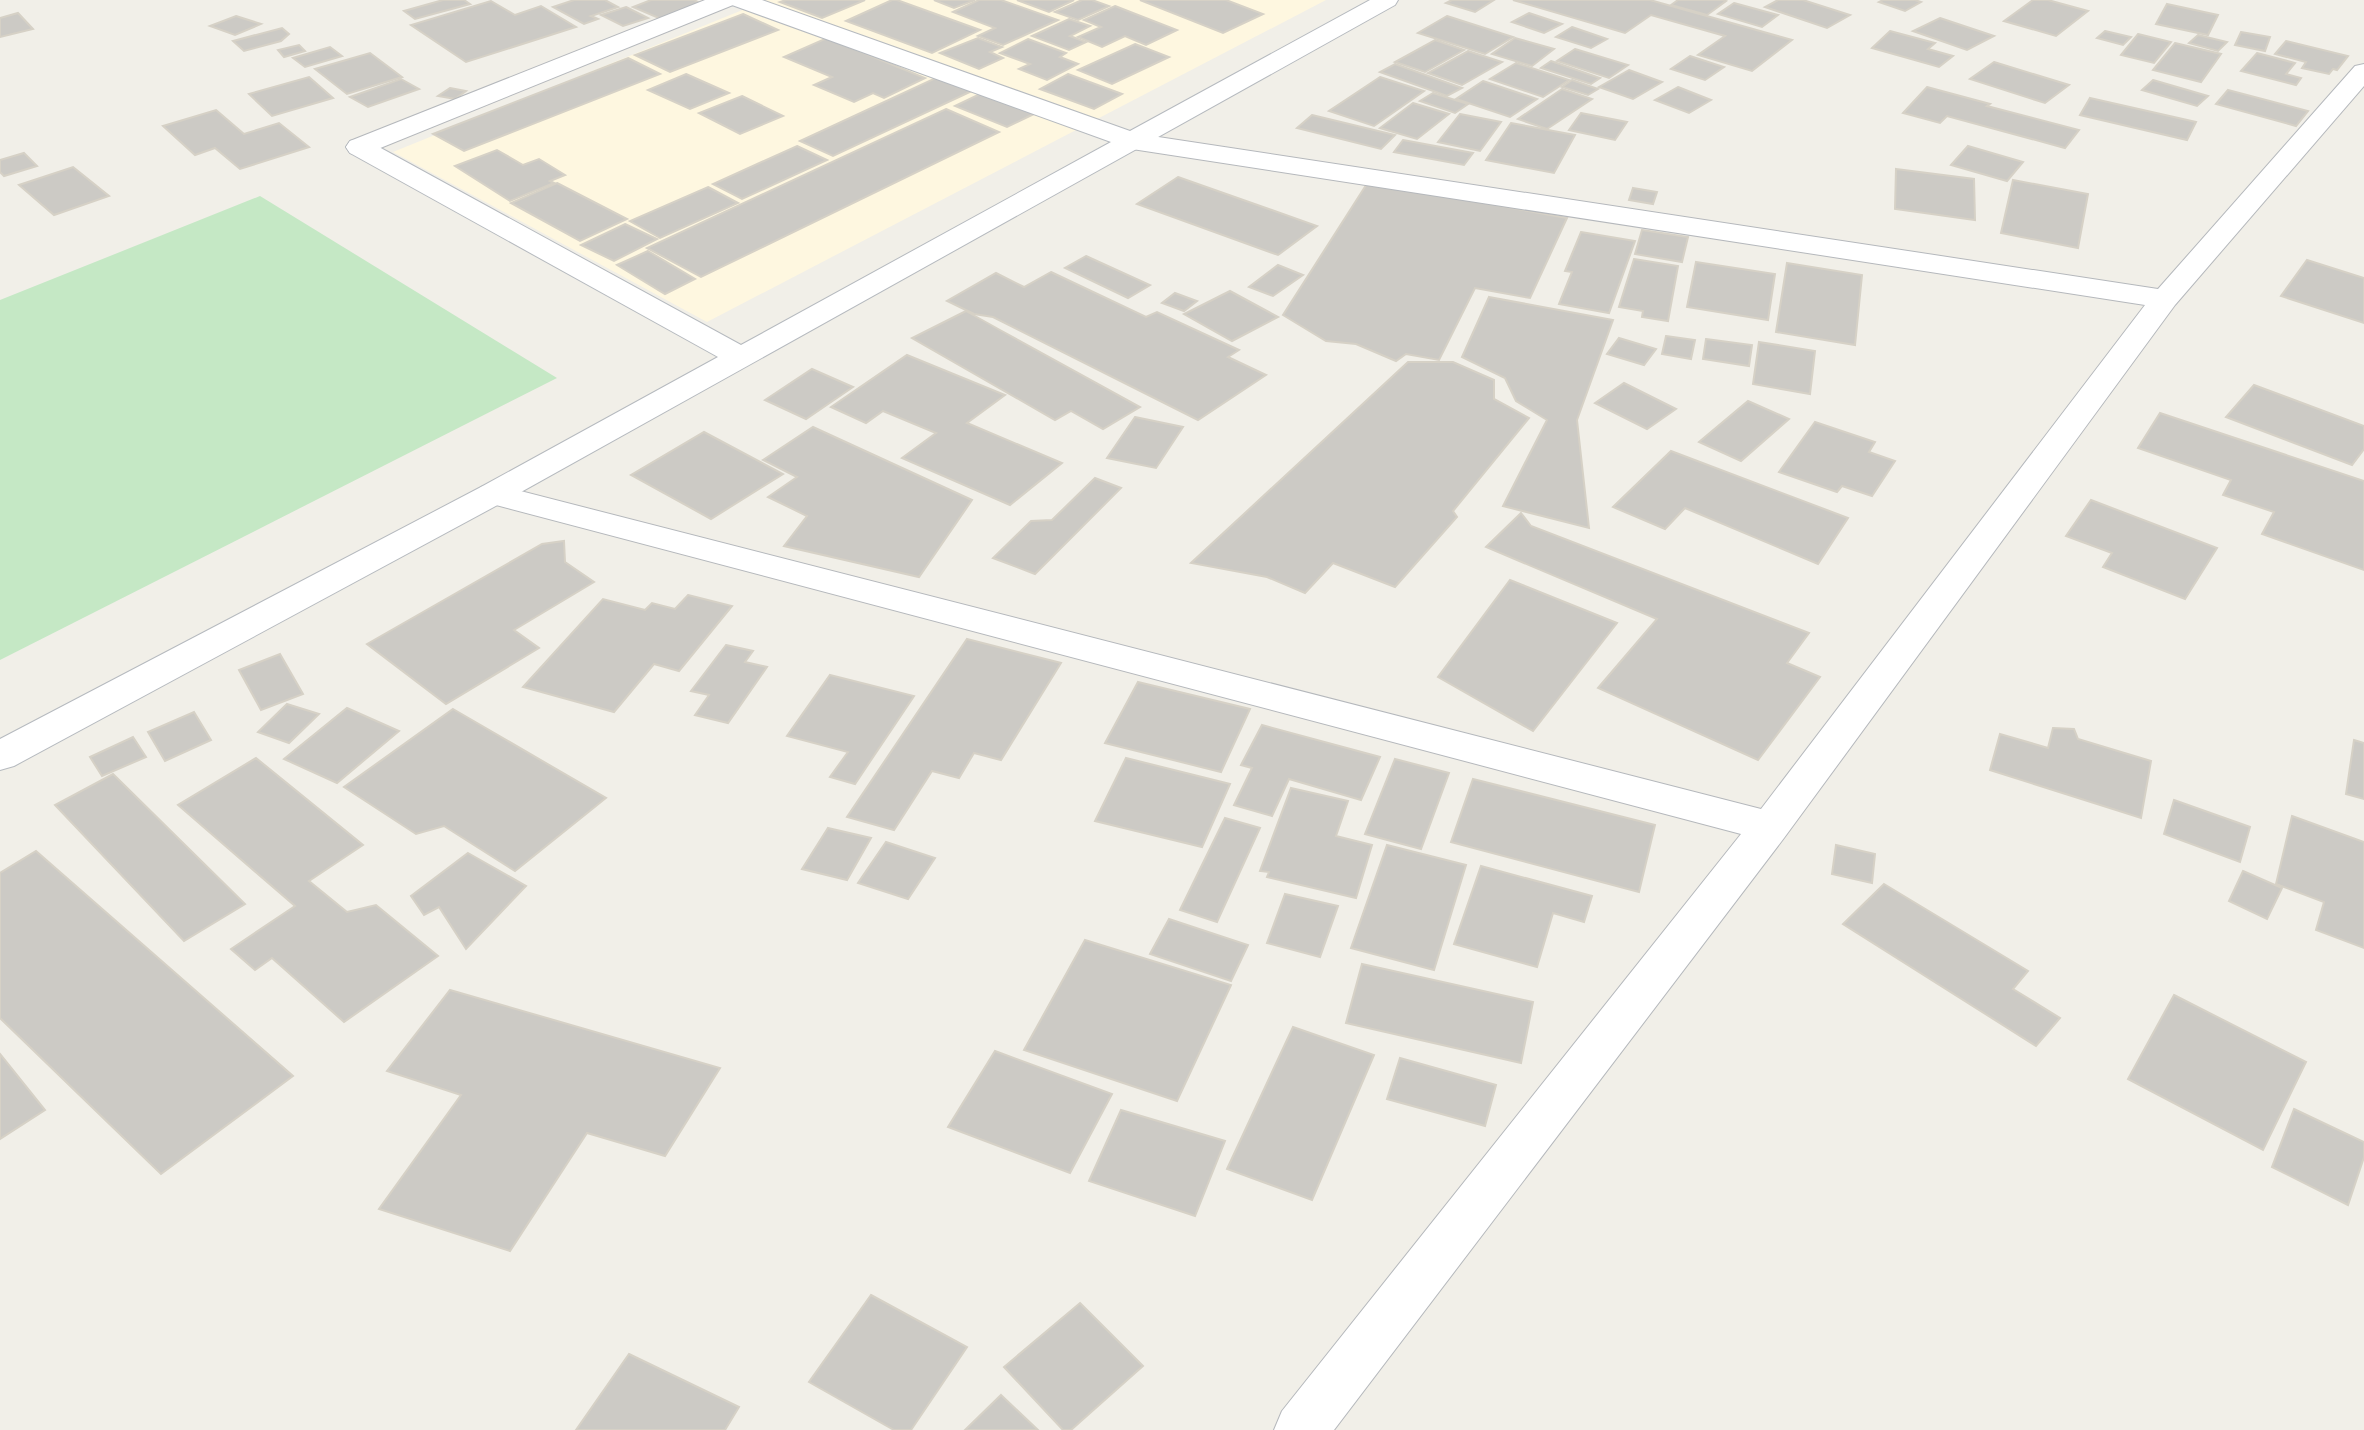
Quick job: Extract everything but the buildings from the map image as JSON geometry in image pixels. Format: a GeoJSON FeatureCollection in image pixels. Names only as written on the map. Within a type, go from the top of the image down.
{"type":"FeatureCollection","features":[{"type":"Feature","properties":{"kind":"street"},"geometry":{"type":"LineString","coordinates":[[725,0],[359,147],[739,356]]}},
{"type":"Feature","properties":{"kind":"street"},"geometry":{"type":"LineString","coordinates":[[740,0],[1132,141],[2165,299]]}},
{"type":"Feature","properties":{"kind":"street"},"geometry":{"type":"LineString","coordinates":[[0,756],[493,494],[1387,0]]}},
{"type":"Feature","properties":{"kind":"street"},"geometry":{"type":"LineString","coordinates":[[1301,1430],[1770,827],[2165,299],[2364,71]]}},
{"type":"Feature","properties":{"kind":"street"},"geometry":{"type":"LineString","coordinates":[[493,494],[1770,827]]}},
{"type":"Feature","properties":{"kind":"shaded area"},"geometry":{"type":"Polygon","coordinates":[[[767,0],[1326,0],[707,322],[393,152],[767,0]]]}},
{"type":"Feature","properties":{"kind":"green space"},"geometry":{"type":"Polygon","coordinates":[[[260,196],[557,378],[0,660],[0,300],[260,196]]]}}]}
